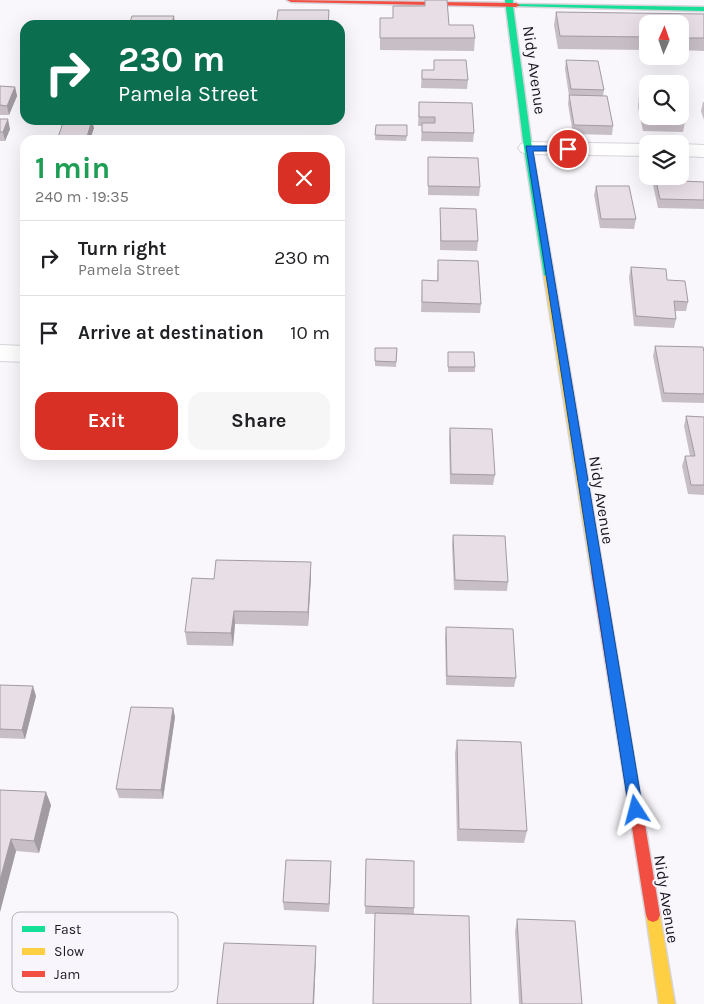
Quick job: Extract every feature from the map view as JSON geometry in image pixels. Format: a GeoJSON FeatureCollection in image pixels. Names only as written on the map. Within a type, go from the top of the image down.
{"type":"FeatureCollection","features":[{"type":"Feature","properties":{"kind":"street"},"geometry":{"type":"LineString","coordinates":[[291,0],[677,4],[704,9]]}},
{"type":"Feature","properties":{"kind":"street","name":"Nidy Avenue"},"geometry":{"type":"LineString","coordinates":[[509,2],[528,148],[667,1004]]}},
{"type":"Feature","properties":{"kind":"street"},"geometry":{"type":"LineString","coordinates":[[528,148],[639,150]]}},
{"type":"Feature","properties":{"kind":"street"},"geometry":{"type":"LineString","coordinates":[[689,150],[704,151]]}},
{"type":"Feature","properties":{"kind":"street"},"geometry":{"type":"LineString","coordinates":[[0,353],[20,354]]}},
{"type":"Feature","properties":{"kind":"building"},"geometry":{"type":"Polygon","coordinates":[[[425,0],[447,0],[449,25],[473,25],[475,38],[380,38],[380,18],[393,18],[393,6],[425,6],[425,0]]]}},
{"type":"Feature","properties":{"kind":"building"},"geometry":{"type":"Polygon","coordinates":[[[278,10],[329,10],[328,20],[277,20],[278,10]]]}},
{"type":"Feature","properties":{"kind":"building"},"geometry":{"type":"Polygon","coordinates":[[[556,12],[704,14],[704,38],[689,38],[689,15],[639,15],[639,37],[560,36],[556,12]]]}},
{"type":"Feature","properties":{"kind":"building"},"geometry":{"type":"Polygon","coordinates":[[[132,16],[174,16],[173,20],[131,20],[132,16]]]}},
{"type":"Feature","properties":{"kind":"building"},"geometry":{"type":"Polygon","coordinates":[[[434,60],[466,60],[468,80],[422,79],[422,70],[434,70],[434,60]]]}},
{"type":"Feature","properties":{"kind":"building"},"geometry":{"type":"Polygon","coordinates":[[[566,60],[598,61],[604,90],[571,89],[566,60]]]}},
{"type":"Feature","properties":{"kind":"building"},"geometry":{"type":"Polygon","coordinates":[[[0,86],[15,87],[7,106],[0,105],[0,86]]]}},
{"type":"Feature","properties":{"kind":"building"},"geometry":{"type":"Polygon","coordinates":[[[569,95],[607,96],[613,126],[574,125],[569,95]]]}},
{"type":"Feature","properties":{"kind":"building"},"geometry":{"type":"Polygon","coordinates":[[[419,102],[472,103],[474,133],[422,132],[422,123],[435,123],[435,117],[419,117],[419,102]]]}},
{"type":"Feature","properties":{"kind":"building"},"geometry":{"type":"Polygon","coordinates":[[[0,119],[8,119],[3,132],[0,132],[0,119]]]}},
{"type":"Feature","properties":{"kind":"building"},"geometry":{"type":"Polygon","coordinates":[[[62,125],[90,125],[88,135],[59,135],[62,125]]]}},
{"type":"Feature","properties":{"kind":"building"},"geometry":{"type":"Polygon","coordinates":[[[376,125],[407,125],[407,136],[375,135],[376,125]]]}},
{"type":"Feature","properties":{"kind":"building"},"geometry":{"type":"Polygon","coordinates":[[[428,157],[478,158],[480,187],[428,186],[428,157]]]}},
{"type":"Feature","properties":{"kind":"building"},"geometry":{"type":"Polygon","coordinates":[[[689,181],[704,182],[704,200],[660,199],[657,185],[689,185],[689,181]]]}},
{"type":"Feature","properties":{"kind":"building"},"geometry":{"type":"Polygon","coordinates":[[[596,186],[629,186],[636,219],[601,219],[596,186]]]}},
{"type":"Feature","properties":{"kind":"building"},"geometry":{"type":"Polygon","coordinates":[[[440,208],[476,209],[478,241],[441,241],[440,208]]]}},
{"type":"Feature","properties":{"kind":"building"},"geometry":{"type":"Polygon","coordinates":[[[438,260],[478,261],[481,304],[422,302],[422,280],[438,281],[438,260]]]}},
{"type":"Feature","properties":{"kind":"building"},"geometry":{"type":"Polygon","coordinates":[[[631,267],[666,269],[667,280],[685,281],[688,302],[674,301],[676,319],[636,316],[631,267]]]}},
{"type":"Feature","properties":{"kind":"building"},"geometry":{"type":"Polygon","coordinates":[[[655,346],[703,347],[704,394],[664,393],[655,346]]]}},
{"type":"Feature","properties":{"kind":"building"},"geometry":{"type":"Polygon","coordinates":[[[375,348],[397,348],[396,362],[375,361],[375,348]]]}},
{"type":"Feature","properties":{"kind":"building"},"geometry":{"type":"Polygon","coordinates":[[[448,352],[474,352],[475,367],[448,367],[448,352]]]}},
{"type":"Feature","properties":{"kind":"building"},"geometry":{"type":"Polygon","coordinates":[[[686,416],[704,417],[704,485],[691,485],[685,456],[695,456],[686,416]]]}},
{"type":"Feature","properties":{"kind":"building"},"geometry":{"type":"Polygon","coordinates":[[[450,428],[492,429],[495,475],[451,474],[450,428]]]}},
{"type":"Feature","properties":{"kind":"building"},"geometry":{"type":"Polygon","coordinates":[[[453,535],[505,536],[508,582],[455,580],[453,535]]]}},
{"type":"Feature","properties":{"kind":"building"},"geometry":{"type":"Polygon","coordinates":[[[216,560],[311,562],[308,612],[234,611],[231,633],[185,632],[192,578],[214,579],[216,560]]]}},
{"type":"Feature","properties":{"kind":"building"},"geometry":{"type":"Polygon","coordinates":[[[446,627],[513,629],[516,678],[447,676],[446,627]]]}},
{"type":"Feature","properties":{"kind":"building"},"geometry":{"type":"Polygon","coordinates":[[[0,685],[33,686],[22,730],[0,729],[0,685]]]}},
{"type":"Feature","properties":{"kind":"building"},"geometry":{"type":"Polygon","coordinates":[[[131,707],[173,708],[161,790],[116,789],[131,707]]]}},
{"type":"Feature","properties":{"kind":"building"},"geometry":{"type":"Polygon","coordinates":[[[457,740],[521,742],[527,831],[459,829],[457,740]]]}},
{"type":"Feature","properties":{"kind":"building"},"geometry":{"type":"Polygon","coordinates":[[[0,790],[46,792],[34,841],[11,839],[0,880],[0,790]]]}},
{"type":"Feature","properties":{"kind":"building"},"geometry":{"type":"Polygon","coordinates":[[[366,859],[414,861],[414,908],[365,906],[366,859]]]}},
{"type":"Feature","properties":{"kind":"building"},"geometry":{"type":"Polygon","coordinates":[[[286,860],[331,861],[329,904],[283,902],[286,860]]]}},
{"type":"Feature","properties":{"kind":"building"},"geometry":{"type":"Polygon","coordinates":[[[375,913],[469,916],[471,1004],[373,1004],[375,913]]]}},
{"type":"Feature","properties":{"kind":"building"},"geometry":{"type":"Polygon","coordinates":[[[517,919],[575,921],[582,1004],[522,1004],[517,919]]]}},
{"type":"Feature","properties":{"kind":"building"},"geometry":{"type":"Polygon","coordinates":[[[224,943],[316,946],[313,1004],[217,1004],[224,943]]]}},
{"type":"Feature","properties":{"kind":"traffic: fast"},"geometry":{"type":"LineString","coordinates":[[509,0],[528,148],[549,276]]}},
{"type":"Feature","properties":{"kind":"traffic: fast"},"geometry":{"type":"LineString","coordinates":[[516,5],[704,9]]}},
{"type":"Feature","properties":{"kind":"traffic: slow"},"geometry":{"type":"LineString","coordinates":[[549,276],[597,571]]}},
{"type":"Feature","properties":{"kind":"traffic: slow"},"geometry":{"type":"LineString","coordinates":[[653,915],[667,1004]]}},
{"type":"Feature","properties":{"kind":"traffic: jam"},"geometry":{"type":"LineString","coordinates":[[291,0],[516,5]]}},
{"type":"Feature","properties":{"kind":"traffic: jam"},"geometry":{"type":"LineString","coordinates":[[597,571],[653,915]]}},
{"type":"Feature","properties":{"kind":"route"},"geometry":{"type":"LineString","coordinates":[[568,149],[528,148],[636,810]]}}]}
